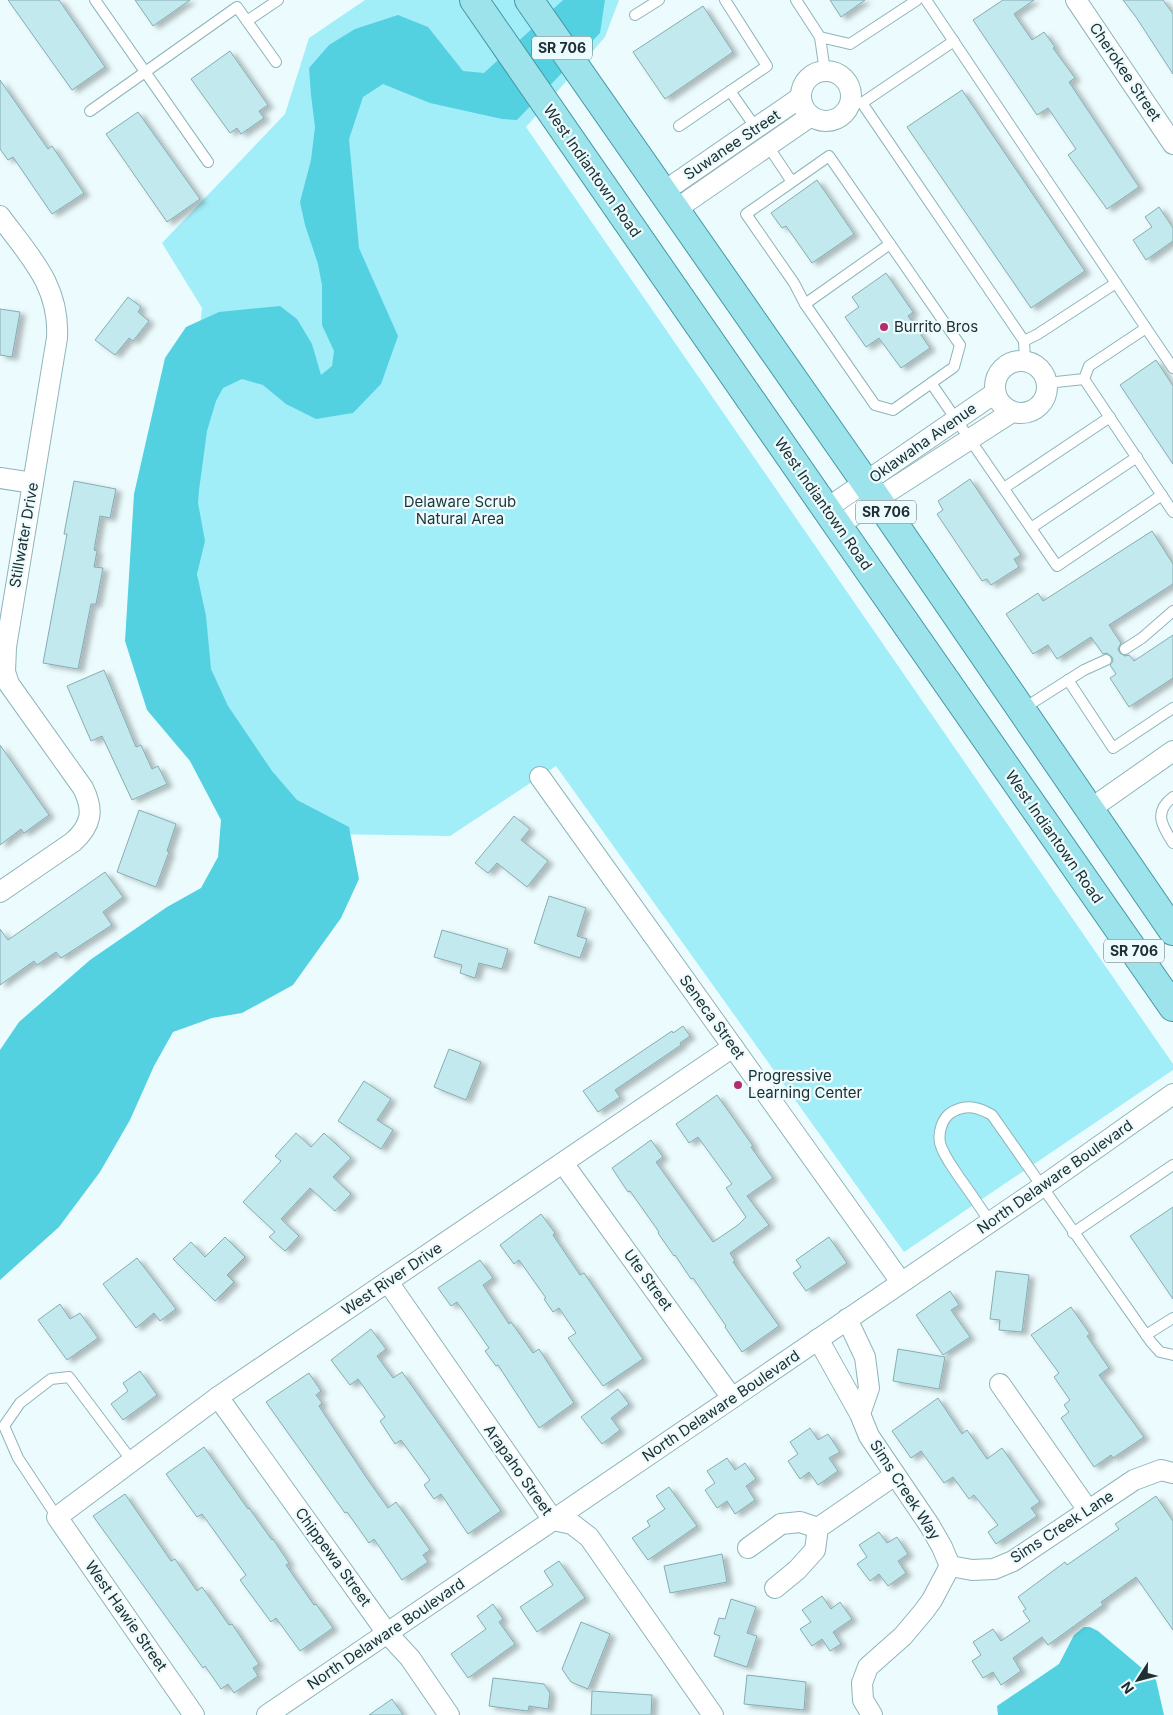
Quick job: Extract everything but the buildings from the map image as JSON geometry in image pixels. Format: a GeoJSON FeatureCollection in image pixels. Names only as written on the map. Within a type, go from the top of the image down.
{"type":"FeatureCollection","features":[{"type":"Feature","properties":{"kind":"main road","name":"West Indiantown Road"},"geometry":{"type":"LineString","coordinates":[[474,0],[1173,1007]]}},
{"type":"Feature","properties":{"kind":"main road","name":"SR 706"},"geometry":{"type":"LineString","coordinates":[[529,0],[872,491],[1173,931]]}},
{"type":"Feature","properties":{"kind":"street","name":"Cherokee Street"},"geometry":{"type":"LineString","coordinates":[[1076,0],[1173,144]]}},
{"type":"Feature","properties":{"kind":"street","name":"Suwanee Street"},"geometry":{"type":"LineString","coordinates":[[669,201],[756,128],[801,97],[804,85],[808,80],[818,73],[824,72]]}},
{"type":"Feature","properties":{"kind":"street"},"geometry":{"type":"LineString","coordinates":[[801,97],[803,106],[811,116],[827,121],[838,118],[856,101],[844,80],[835,74],[824,72]]}},
{"type":"Feature","properties":{"kind":"street","name":"Suwanee Street"},"geometry":{"type":"LineString","coordinates":[[669,201],[767,146],[811,116]]}},
{"type":"Feature","properties":{"kind":"street","name":"Stillwater Drive"},"geometry":{"type":"LineString","coordinates":[[0,216],[45,279],[57,314],[57,338],[3,649],[5,672],[9,684],[83,788],[88,798],[90,810],[88,823],[74,842],[0,892]]}},
{"type":"Feature","properties":{"kind":"street"},"geometry":{"type":"LineString","coordinates":[[1012,412],[1004,408],[999,402],[995,385],[997,376],[1008,364],[1025,361],[1033,364],[1045,375],[1047,383]]}},
{"type":"Feature","properties":{"kind":"street","name":"Oklawaha Avenue"},"geometry":{"type":"LineString","coordinates":[[872,491],[970,439],[1012,412],[1021,414],[1038,408],[1044,401],[1047,383]]}},
{"type":"Feature","properties":{"kind":"street","name":"Oklawaha Avenue"},"geometry":{"type":"LineString","coordinates":[[832,518],[872,491],[957,420],[996,394]]}},
{"type":"Feature","properties":{"kind":"street"},"geometry":{"type":"LineString","coordinates":[[0,478],[33,483]]}},
{"type":"Feature","properties":{"kind":"street"},"geometry":{"type":"LineString","coordinates":[[1089,810],[1173,751]]}},
{"type":"Feature","properties":{"kind":"street","name":"Seneca Street"},"geometry":{"type":"LineString","coordinates":[[540,777],[901,1282]]}},
{"type":"Feature","properties":{"kind":"street","name":"West River Drive"},"geometry":{"type":"LineString","coordinates":[[57,1517],[218,1397],[733,1047]]}},
{"type":"Feature","properties":{"kind":"street","name":"North Delaware Boulevard"},"geometry":{"type":"LineString","coordinates":[[267,1715],[990,1222],[1173,1094]]}},
{"type":"Feature","properties":{"kind":"street","name":"Ute Street"},"geometry":{"type":"LineString","coordinates":[[563,1163],[732,1398]]}},
{"type":"Feature","properties":{"kind":"street","name":"Arapaho Street"},"geometry":{"type":"LineString","coordinates":[[388,1282],[553,1520],[572,1524],[589,1537],[713,1715]]}},
{"type":"Feature","properties":{"kind":"street"},"geometry":{"type":"LineString","coordinates":[[847,1320],[865,1357],[869,1388],[860,1414]]}},
{"type":"Feature","properties":{"kind":"street","name":"Sims Creek Way"},"geometry":{"type":"LineString","coordinates":[[818,1339],[860,1414],[869,1436],[930,1526],[950,1566]]}},
{"type":"Feature","properties":{"kind":"street"},"geometry":{"type":"LineString","coordinates":[[1000,1384],[1088,1510]]}},
{"type":"Feature","properties":{"kind":"street","name":"Chippewa Street"},"geometry":{"type":"LineString","coordinates":[[218,1397],[387,1633],[410,1658],[449,1715]]}},
{"type":"Feature","properties":{"kind":"street","name":"Sims Creek Lane"},"geometry":{"type":"LineString","coordinates":[[950,1566],[972,1570],[994,1569],[1013,1561],[1134,1480],[1161,1470],[1173,1473]]}},
{"type":"Feature","properties":{"kind":"street"},"geometry":{"type":"LineString","coordinates":[[775,1588],[797,1570],[815,1550],[818,1528],[895,1475]]}},
{"type":"Feature","properties":{"kind":"street","name":"West Hawie Street"},"geometry":{"type":"LineString","coordinates":[[57,1517],[194,1715]]}},
{"type":"Feature","properties":{"kind":"street"},"geometry":{"type":"LineString","coordinates":[[748,1548],[781,1524],[800,1522],[818,1528]]}},
{"type":"Feature","properties":{"kind":"street"},"geometry":{"type":"LineString","coordinates":[[872,1715],[863,1700],[862,1683],[868,1667],[903,1636],[924,1611],[950,1566]]}},
{"type":"Feature","properties":{"kind":"lane"},"geometry":{"type":"LineString","coordinates":[[95,0],[208,162]]}},
{"type":"Feature","properties":{"kind":"lane"},"geometry":{"type":"LineString","coordinates":[[247,21],[278,0]]}},
{"type":"Feature","properties":{"kind":"lane"},"geometry":{"type":"LineString","coordinates":[[635,15],[659,0]]}},
{"type":"Feature","properties":{"kind":"lane"},"geometry":{"type":"LineString","coordinates":[[679,126],[767,66],[725,0]]}},
{"type":"Feature","properties":{"kind":"lane"},"geometry":{"type":"LineString","coordinates":[[796,0],[820,37],[824,72]]}},
{"type":"Feature","properties":{"kind":"lane"},"geometry":{"type":"LineString","coordinates":[[820,37],[850,44],[917,0]]}},
{"type":"Feature","properties":{"kind":"lane"},"geometry":{"type":"LineString","coordinates":[[926,0],[1173,368]]}},
{"type":"Feature","properties":{"kind":"lane"},"geometry":{"type":"LineString","coordinates":[[90,111],[145,72],[234,3],[276,62]]}},
{"type":"Feature","properties":{"kind":"lane"},"geometry":{"type":"LineString","coordinates":[[954,41],[856,101],[1024,341],[1025,361]]}},
{"type":"Feature","properties":{"kind":"lane"},"geometry":{"type":"LineString","coordinates":[[730,91],[792,182]]}},
{"type":"Feature","properties":{"kind":"lane"},"geometry":{"type":"LineString","coordinates":[[829,156],[890,244],[960,345],[954,367],[894,410],[875,405],[804,304],[794,284],[746,214],[829,156]]}},
{"type":"Feature","properties":{"kind":"lane"},"geometry":{"type":"LineString","coordinates":[[804,304],[890,244]]}},
{"type":"Feature","properties":{"kind":"lane"},"geometry":{"type":"LineString","coordinates":[[1024,341],[1038,334],[1116,283]]}},
{"type":"Feature","properties":{"kind":"lane"},"geometry":{"type":"LineString","coordinates":[[1084,379],[1088,366],[1146,328]]}},
{"type":"Feature","properties":{"kind":"lane"},"geometry":{"type":"LineString","coordinates":[[1047,383],[1084,379]]}},
{"type":"Feature","properties":{"kind":"lane"},"geometry":{"type":"LineString","coordinates":[[1084,379],[1173,512]]}},
{"type":"Feature","properties":{"kind":"lane"},"geometry":{"type":"LineString","coordinates":[[931,383],[1057,566],[1162,495]]}},
{"type":"Feature","properties":{"kind":"lane"},"geometry":{"type":"LineString","coordinates":[[1004,488],[1110,417]]}},
{"type":"Feature","properties":{"kind":"lane"},"geometry":{"type":"LineString","coordinates":[[1031,528],[1137,457]]}},
{"type":"Feature","properties":{"kind":"lane"},"geometry":{"type":"LineString","coordinates":[[1125,649],[1142,638],[1173,611]]}},
{"type":"Feature","properties":{"kind":"lane"},"geometry":{"type":"LineString","coordinates":[[1021,710],[1084,670],[1106,660]]}},
{"type":"Feature","properties":{"kind":"lane"},"geometry":{"type":"LineString","coordinates":[[1068,680],[1112,748],[1173,708]]}},
{"type":"Feature","properties":{"kind":"lane"},"geometry":{"type":"LineString","coordinates":[[1173,797],[1167,802],[1160,814],[1161,824],[1173,843]]}},
{"type":"Feature","properties":{"kind":"lane"},"geometry":{"type":"LineString","coordinates":[[990,1222],[946,1157],[941,1145],[939,1134],[943,1123],[949,1114],[960,1108],[971,1107],[992,1115],[1146,1336],[1160,1352],[1173,1355]]}},
{"type":"Feature","properties":{"kind":"lane"},"geometry":{"type":"LineString","coordinates":[[1074,1233],[1173,1165]]}},
{"type":"Feature","properties":{"kind":"lane"},"geometry":{"type":"LineString","coordinates":[[1146,1336],[1173,1318]]}},
{"type":"Feature","properties":{"kind":"lane"},"geometry":{"type":"LineString","coordinates":[[57,1517],[18,1458],[4,1426],[20,1403],[51,1379],[69,1377],[132,1461]]}},
{"type":"Feature","properties":{"kind":"green space","name":"Delaware Scrub Natural Area"},"geometry":{"type":"Polygon","coordinates":[[[365,0],[619,0],[605,37],[526,127],[1173,1064],[1173,1070],[904,1252],[556,766],[450,836],[329,834],[262,774],[200,684],[193,392],[202,308],[162,243],[285,114],[309,38],[365,0]]]}},
{"type":"Feature","properties":{"kind":"shaded area"},"geometry":{"type":"Polygon","coordinates":[[[563,0],[605,0],[600,33],[517,120],[502,119],[430,103],[383,84],[363,97],[349,139],[359,248],[398,336],[381,384],[353,413],[316,419],[286,404],[263,385],[242,379],[223,388],[216,401],[207,431],[198,503],[205,541],[197,574],[206,616],[211,669],[228,706],[272,771],[297,800],[349,827],[359,879],[341,918],[293,985],[242,1013],[212,1018],[173,1032],[154,1066],[130,1120],[100,1172],[59,1227],[0,1280],[0,1050],[19,1022],[90,960],[167,907],[201,888],[218,857],[221,820],[190,761],[147,710],[125,641],[134,494],[165,358],[186,327],[219,312],[280,306],[297,319],[312,344],[321,375],[332,366],[334,351],[322,325],[322,285],[318,264],[305,225],[300,202],[311,160],[315,127],[309,68],[329,45],[355,29],[398,15],[428,27],[463,71],[484,73],[563,0]]]}},
{"type":"Feature","properties":{"kind":"shaded area"},"geometry":{"type":"Polygon","coordinates":[[[1084,1627],[1090,1627],[1098,1631],[1156,1680],[1164,1715],[998,1715],[997,1706],[1059,1664],[1074,1635],[1084,1627]]]}},
{"type":"Feature","properties":{"kind":"place","name":"Burrito Bros"},"geometry":{"type":"Point","coordinates":[884,327]}},
{"type":"Feature","properties":{"kind":"place","name":"Progressive Learning Center"},"geometry":{"type":"Point","coordinates":[738,1085]}}]}
